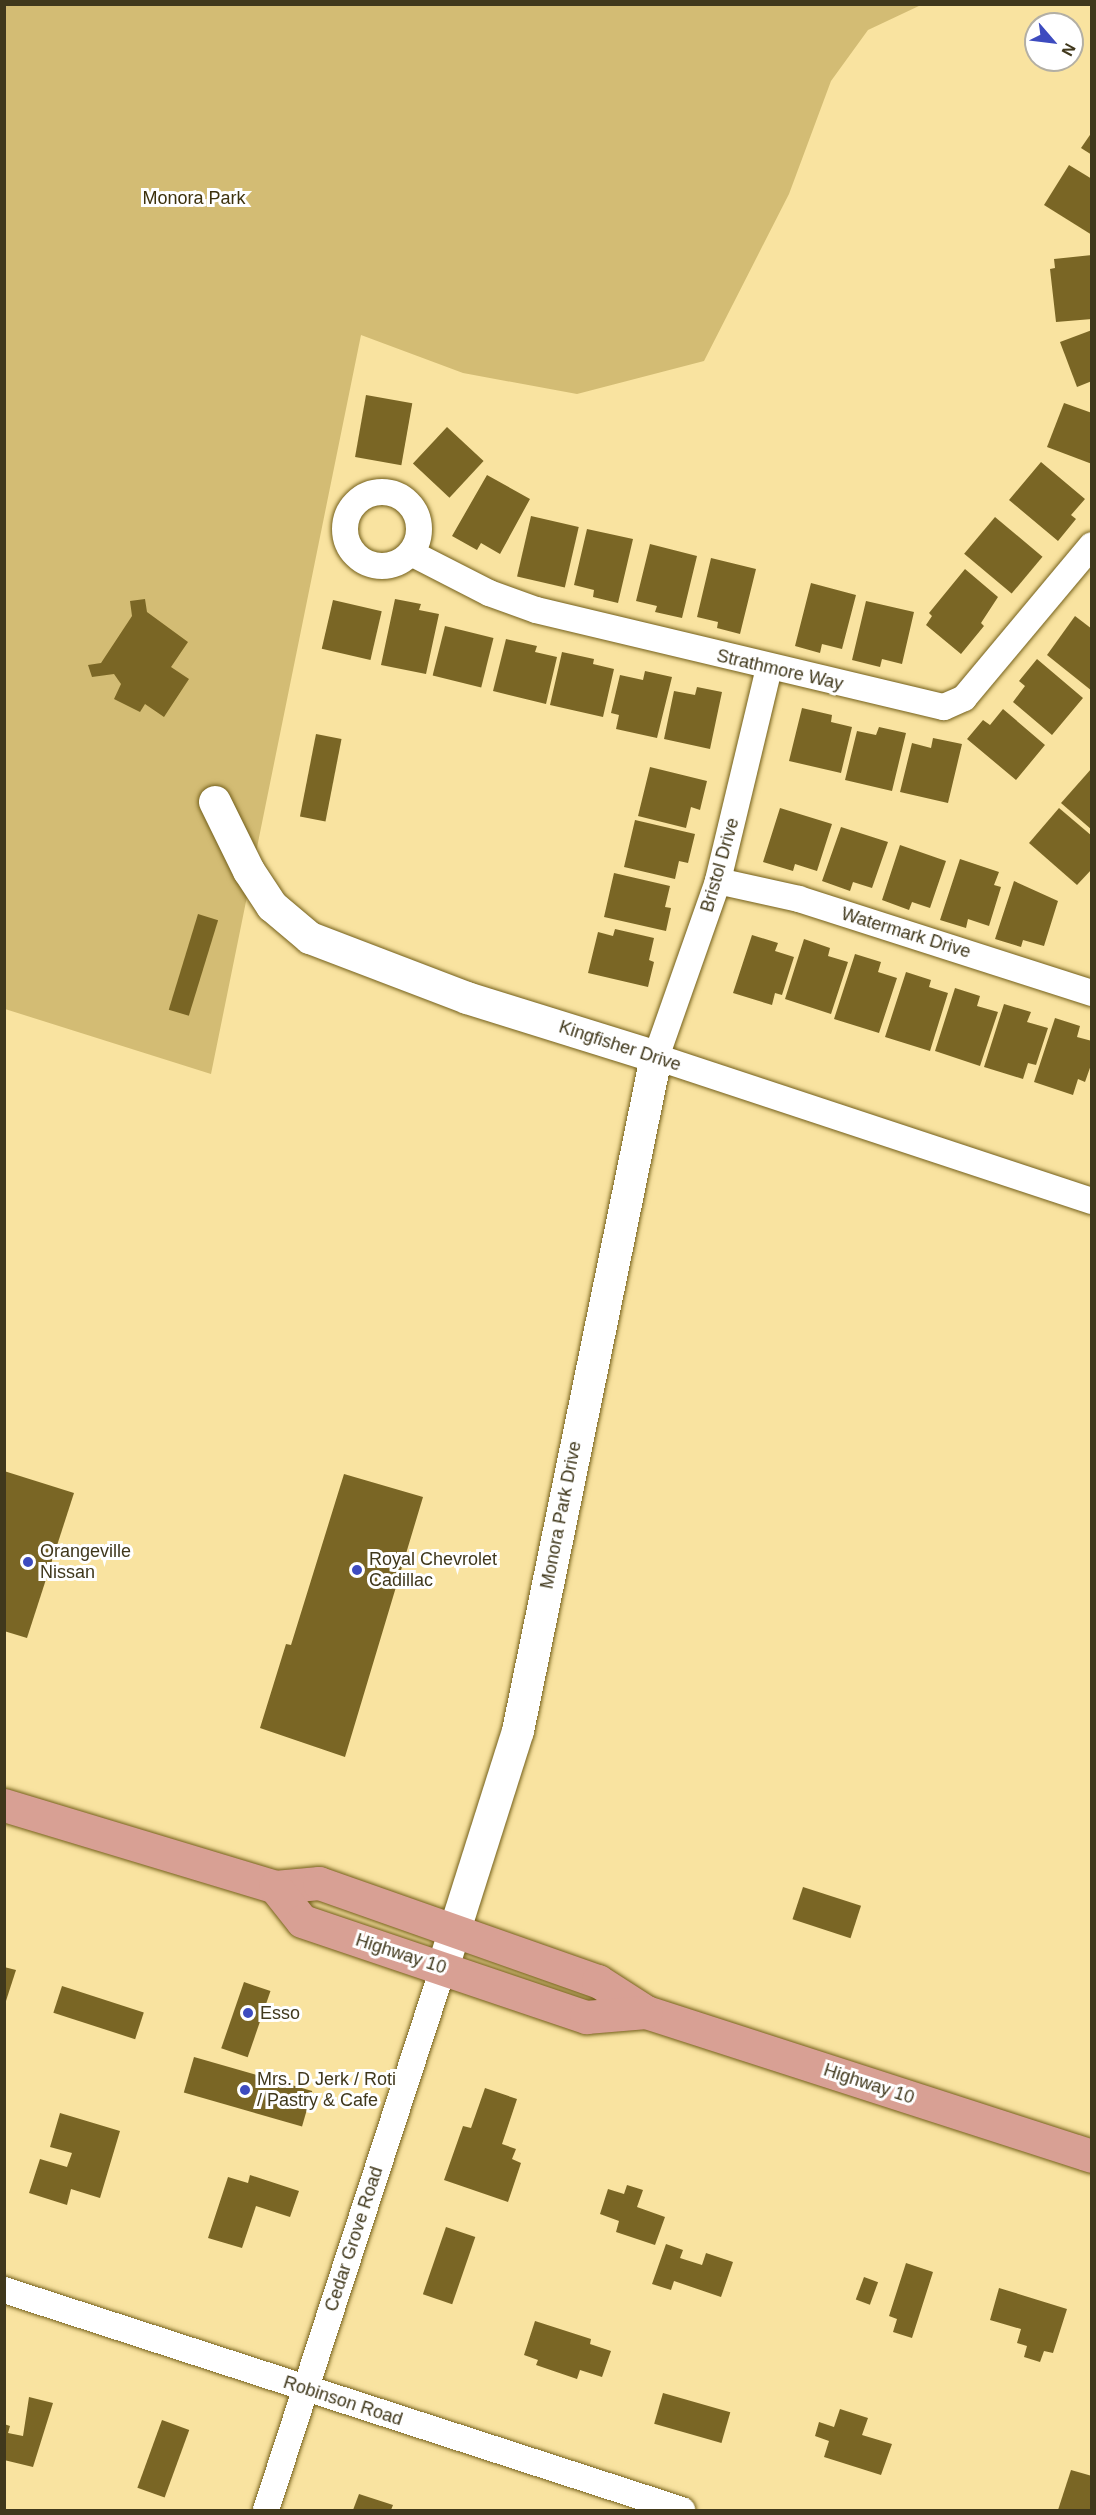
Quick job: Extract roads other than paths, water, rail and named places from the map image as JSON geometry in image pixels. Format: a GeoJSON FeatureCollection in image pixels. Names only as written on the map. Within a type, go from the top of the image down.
{"type":"FeatureCollection","features":[{"type":"Feature","properties":{"kind":"highway","name":"Highway 10"},"geometry":{"type":"LineString","coordinates":[[4,1804],[275,1887],[319,1883],[598,1982],[646,2012],[1092,2157]]}},
{"type":"Feature","properties":{"kind":"highway","name":"Highway 10"},"geometry":{"type":"LineString","coordinates":[[275,1887],[302,1921],[586,2017],[646,2012]]}},
{"type":"Feature","properties":{"kind":"street","name":"Strathmore Way"},"geometry":{"type":"LineString","coordinates":[[411,553],[489,593],[536,610],[769,668],[935,706],[956,703],[1092,545]]}},
{"type":"Feature","properties":{"kind":"street","name":"Bristol Drive"},"geometry":{"type":"LineString","coordinates":[[656,1057],[718,881],[769,668]]}},
{"type":"Feature","properties":{"kind":"street","name":"Kingfisher Drive"},"geometry":{"type":"LineString","coordinates":[[215,802],[249,871],[272,906],[309,938],[467,998],[656,1057],[1092,1201]]}},
{"type":"Feature","properties":{"kind":"street","name":"Watermark Drive"},"geometry":{"type":"LineString","coordinates":[[718,881],[799,899],[1090,987]]}},
{"type":"Feature","properties":{"kind":"street","name":"Monora Park Drive"},"geometry":{"type":"LineString","coordinates":[[443,1968],[518,1731],[656,1057]]}},
{"type":"Feature","properties":{"kind":"street","name":"Cedar Grove Road"},"geometry":{"type":"LineString","coordinates":[[266,2511],[304,2388],[443,1968]]}},
{"type":"Feature","properties":{"kind":"street","name":"Robinson Road"},"geometry":{"type":"LineString","coordinates":[[4,2290],[682,2511]]}},
{"type":"Feature","properties":{"kind":"place","name":"Orangeville Nissan"},"geometry":{"type":"Point","coordinates":[28,1562]}},
{"type":"Feature","properties":{"kind":"place","name":"Royal Chevrolet Cadillac"},"geometry":{"type":"Point","coordinates":[357,1570]}},
{"type":"Feature","properties":{"kind":"place","name":"Esso"},"geometry":{"type":"Point","coordinates":[248,2013]}},
{"type":"Feature","properties":{"kind":"place","name":"Mrs. D Jerk / Roti / Pastry & Cafe"},"geometry":{"type":"Point","coordinates":[245,2090]}},
{"type":"Feature","properties":{"kind":"park label","name":"Monora Park"},"geometry":{"type":"Point","coordinates":[194,198]}}]}
